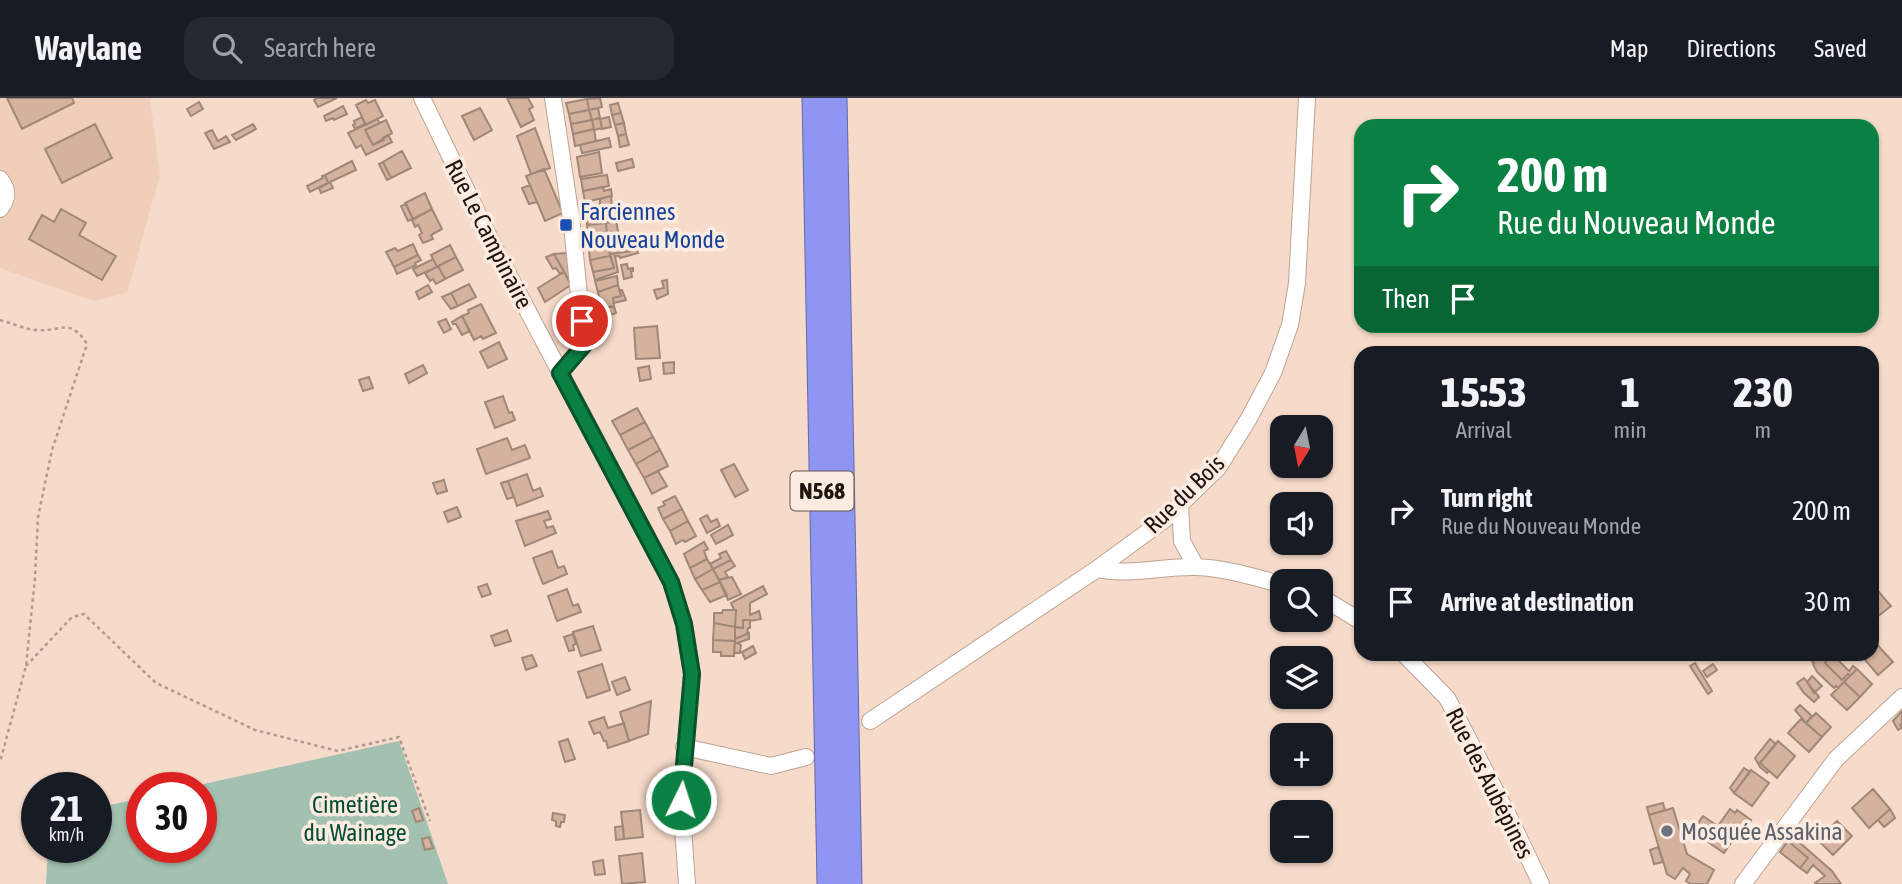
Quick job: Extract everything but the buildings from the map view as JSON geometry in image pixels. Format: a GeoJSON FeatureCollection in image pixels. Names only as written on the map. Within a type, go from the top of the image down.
{"type":"FeatureCollection","features":[{"type":"Feature","properties":{"kind":"highway","name":"N568"},"geometry":{"type":"LineString","coordinates":[[814,98],[829,884]]}},
{"type":"Feature","properties":{"kind":"highway","name":"N568"},"geometry":{"type":"LineString","coordinates":[[835,98],[850,884]]}},
{"type":"Feature","properties":{"kind":"street","name":"Rue Le Campinaire"},"geometry":{"type":"LineString","coordinates":[[422,98],[495,249],[671,582],[684,624],[692,674],[681,800],[687,884]]}},
{"type":"Feature","properties":{"kind":"street"},"geometry":{"type":"LineString","coordinates":[[553,98],[572,225],[584,345],[560,373]]}},
{"type":"Feature","properties":{"kind":"street","name":"Rue du Bois"},"geometry":{"type":"LineString","coordinates":[[870,720],[1097,569],[1164,520],[1218,468],[1273,373],[1290,325],[1297,283],[1307,98]]}},
{"type":"Feature","properties":{"kind":"street"},"geometry":{"type":"LineString","coordinates":[[0,179],[7,194],[0,209]]}},
{"type":"Feature","properties":{"kind":"street"},"geometry":{"type":"LineString","coordinates":[[1180,505],[1182,541],[1196,567]]}},
{"type":"Feature","properties":{"kind":"street"},"geometry":{"type":"LineString","coordinates":[[1097,569],[1112,572],[1196,567],[1238,573],[1270,582]]}},
{"type":"Feature","properties":{"kind":"street"},"geometry":{"type":"LineString","coordinates":[[1333,604],[1354,617]]}},
{"type":"Feature","properties":{"kind":"street","name":"Rue des Aubépines"},"geometry":{"type":"LineString","coordinates":[[1411,661],[1447,698],[1541,884]]}},
{"type":"Feature","properties":{"kind":"street"},"geometry":{"type":"LineString","coordinates":[[1743,884],[1836,759],[1902,697]]}},
{"type":"Feature","properties":{"kind":"street"},"geometry":{"type":"LineString","coordinates":[[684,747],[771,766],[806,757]]}},
{"type":"Feature","properties":{"kind":"path"},"geometry":{"type":"LineString","coordinates":[[0,320],[38,331],[65,326],[80,334],[87,344],[52,450],[38,517],[26,666],[0,762]]}},
{"type":"Feature","properties":{"kind":"path"},"geometry":{"type":"LineString","coordinates":[[26,666],[72,617],[84,614],[156,683],[255,730],[338,751],[399,737],[430,821]]}},
{"type":"Feature","properties":{"kind":"shaded area"},"geometry":{"type":"Polygon","coordinates":[[[0,98],[150,98],[160,175],[127,293],[93,301],[0,268],[0,98]]]}},
{"type":"Feature","properties":{"kind":"green space","name":"Cimetière du Wainage"},"geometry":{"type":"Polygon","coordinates":[[[399,741],[448,884],[46,884],[47,863],[112,863],[112,805],[126,801],[126,863],[217,863],[217,781],[399,741]]]}},
{"type":"Feature","properties":{"kind":"place","name":"Farciennes Nouveau Monde"},"geometry":{"type":"Point","coordinates":[566,225]}},
{"type":"Feature","properties":{"kind":"place","name":"Mosquée Assakina"},"geometry":{"type":"Point","coordinates":[1667,831]}},
{"type":"Feature","properties":{"kind":"route"},"geometry":{"type":"LineString","coordinates":[[582,321],[584,345],[560,373],[671,582],[684,624],[692,674],[681,800]]}}]}
